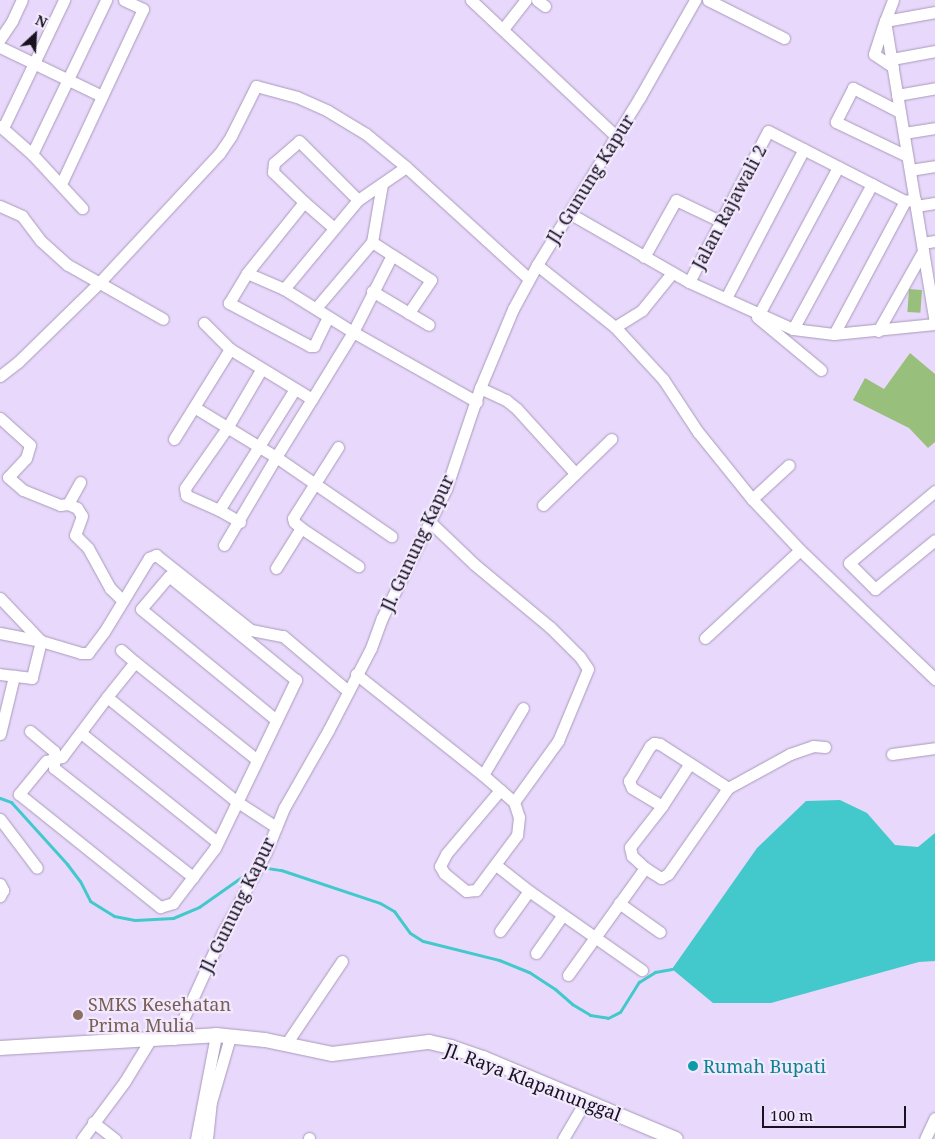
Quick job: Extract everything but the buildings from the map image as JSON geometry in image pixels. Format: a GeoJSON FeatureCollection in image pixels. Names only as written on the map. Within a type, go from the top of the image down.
{"type":"FeatureCollection","features":[{"type":"Feature","properties":{"kind":"street"},"geometry":{"type":"LineString","coordinates":[[0,39],[12,21],[22,0]]}},
{"type":"Feature","properties":{"kind":"street"},"geometry":{"type":"LineString","coordinates":[[64,0],[34,64],[1,127],[32,154],[82,208]]}},
{"type":"Feature","properties":{"kind":"street"},"geometry":{"type":"LineString","coordinates":[[32,154],[106,0]]}},
{"type":"Feature","properties":{"kind":"street"},"geometry":{"type":"LineString","coordinates":[[60,184],[143,9],[124,0]]}},
{"type":"Feature","properties":{"kind":"street"},"geometry":{"type":"LineString","coordinates":[[471,0],[617,137]]}},
{"type":"Feature","properties":{"kind":"street"},"geometry":{"type":"LineString","coordinates":[[503,29],[526,0]]}},
{"type":"Feature","properties":{"kind":"street","name":"Jl. Gunung Kapur"},"geometry":{"type":"LineString","coordinates":[[174,1038],[213,952],[266,852],[284,808],[329,729],[347,690],[371,648],[382,618],[446,490],[480,388],[513,309],[536,265],[617,137],[695,0]]}},
{"type":"Feature","properties":{"kind":"street"},"geometry":{"type":"LineString","coordinates":[[708,0],[784,38]]}},
{"type":"Feature","properties":{"kind":"street"},"geometry":{"type":"LineString","coordinates":[[893,0],[874,54],[892,63],[935,51]]}},
{"type":"Feature","properties":{"kind":"street"},"geometry":{"type":"LineString","coordinates":[[885,21],[935,12]]}},
{"type":"Feature","properties":{"kind":"street"},"geometry":{"type":"LineString","coordinates":[[569,213],[689,282],[793,329],[834,334],[934,326],[932,280],[912,202],[908,156],[885,21]]}},
{"type":"Feature","properties":{"kind":"street"},"geometry":{"type":"LineString","coordinates":[[0,48],[102,96]]}},
{"type":"Feature","properties":{"kind":"street"},"geometry":{"type":"LineString","coordinates":[[0,376],[18,362],[98,284],[219,154],[231,136],[256,86],[297,97],[328,111],[366,134],[406,167],[529,280]]}},
{"type":"Feature","properties":{"kind":"street"},"geometry":{"type":"LineString","coordinates":[[900,112],[853,88],[836,122],[908,156]]}},
{"type":"Feature","properties":{"kind":"street"},"geometry":{"type":"LineString","coordinates":[[897,95],[935,88]]}},
{"type":"Feature","properties":{"kind":"street"},"geometry":{"type":"LineString","coordinates":[[904,133],[935,128]]}},
{"type":"Feature","properties":{"kind":"street","name":"Jalan Rajawali 2"},"geometry":{"type":"LineString","coordinates":[[689,282],[768,131],[804,149]]}},
{"type":"Feature","properties":{"kind":"street"},"geometry":{"type":"LineString","coordinates":[[334,228],[304,202],[272,169],[276,160],[296,141],[358,200]]}},
{"type":"Feature","properties":{"kind":"street"},"geometry":{"type":"LineString","coordinates":[[726,298],[804,149],[912,202],[935,203]]}},
{"type":"Feature","properties":{"kind":"street"},"geometry":{"type":"LineString","coordinates":[[910,170],[935,166]]}},
{"type":"Feature","properties":{"kind":"street"},"geometry":{"type":"LineString","coordinates":[[284,289],[358,200],[406,167]]}},
{"type":"Feature","properties":{"kind":"street"},"geometry":{"type":"LineString","coordinates":[[759,314],[838,167]]}},
{"type":"Feature","properties":{"kind":"street"},"geometry":{"type":"LineString","coordinates":[[316,308],[372,242],[382,184]]}},
{"type":"Feature","properties":{"kind":"street"},"geometry":{"type":"LineString","coordinates":[[793,329],[872,184]]}},
{"type":"Feature","properties":{"kind":"street"},"geometry":{"type":"LineString","coordinates":[[644,257],[676,200],[720,221]]}},
{"type":"Feature","properties":{"kind":"street"},"geometry":{"type":"LineString","coordinates":[[304,202],[247,273],[229,300],[230,304],[310,346],[314,346],[328,317]]}},
{"type":"Feature","properties":{"kind":"street"},"geometry":{"type":"LineString","coordinates":[[834,334],[912,202]]}},
{"type":"Feature","properties":{"kind":"street"},"geometry":{"type":"LineString","coordinates":[[0,206],[22,216],[41,241],[68,265],[98,284],[163,319]]}},
{"type":"Feature","properties":{"kind":"street"},"geometry":{"type":"LineString","coordinates":[[878,331],[922,247],[935,241]]}},
{"type":"Feature","properties":{"kind":"street"},"geometry":{"type":"LineString","coordinates":[[372,242],[431,280],[409,313]]}},
{"type":"Feature","properties":{"kind":"street"},"geometry":{"type":"LineString","coordinates":[[224,545],[240,522],[276,457],[353,332],[372,291],[392,255]]}},
{"type":"Feature","properties":{"kind":"street"},"geometry":{"type":"LineString","coordinates":[[536,265],[615,327],[663,379],[698,432],[752,500],[800,550],[935,679]]}},
{"type":"Feature","properties":{"kind":"street"},"geometry":{"type":"LineString","coordinates":[[247,273],[284,289],[353,332],[476,402]]}},
{"type":"Feature","properties":{"kind":"street"},"geometry":{"type":"LineString","coordinates":[[615,327],[642,310],[672,273]]}},
{"type":"Feature","properties":{"kind":"street"},"geometry":{"type":"LineString","coordinates":[[372,291],[429,325]]}},
{"type":"Feature","properties":{"kind":"street"},"geometry":{"type":"LineString","coordinates":[[742,305],[821,370]]}},
{"type":"Feature","properties":{"kind":"street"},"geometry":{"type":"LineString","coordinates":[[204,323],[230,349],[312,399]]}},
{"type":"Feature","properties":{"kind":"street"},"geometry":{"type":"LineString","coordinates":[[174,438],[230,349]]}},
{"type":"Feature","properties":{"kind":"street"},"geometry":{"type":"LineString","coordinates":[[240,522],[219,510],[191,499],[185,493],[227,428],[262,368]]}},
{"type":"Feature","properties":{"kind":"street"},"geometry":{"type":"LineString","coordinates":[[480,388],[506,400],[517,409],[575,473]]}},
{"type":"Feature","properties":{"kind":"street"},"geometry":{"type":"LineString","coordinates":[[219,510],[294,389]]}},
{"type":"Feature","properties":{"kind":"street"},"geometry":{"type":"LineString","coordinates":[[194,407],[276,457],[391,536]]}},
{"type":"Feature","properties":{"kind":"street"},"geometry":{"type":"LineString","coordinates":[[0,418],[30,445],[26,458],[8,477],[30,493],[60,505],[68,504],[77,508],[82,516],[75,535],[88,548],[110,588],[123,601]]}},
{"type":"Feature","properties":{"kind":"street"},"geometry":{"type":"LineString","coordinates":[[543,506],[611,439]]}},
{"type":"Feature","properties":{"kind":"street"},"geometry":{"type":"LineString","coordinates":[[338,447],[292,520],[358,566]]}},
{"type":"Feature","properties":{"kind":"street"},"geometry":{"type":"LineString","coordinates":[[752,500],[789,465]]}},
{"type":"Feature","properties":{"kind":"street"},"geometry":{"type":"LineString","coordinates":[[68,504],[80,482]]}},
{"type":"Feature","properties":{"kind":"street"},"geometry":{"type":"LineString","coordinates":[[935,491],[849,563],[875,589],[935,540]]}},
{"type":"Feature","properties":{"kind":"street"},"geometry":{"type":"LineString","coordinates":[[429,521],[474,564],[523,602],[550,627],[580,657],[588,669],[558,741],[514,802]]}},
{"type":"Feature","properties":{"kind":"street"},"geometry":{"type":"LineString","coordinates":[[276,568],[301,528]]}},
{"type":"Feature","properties":{"kind":"street"},"geometry":{"type":"LineString","coordinates":[[705,638],[800,550]]}},
{"type":"Feature","properties":{"kind":"street"},"geometry":{"type":"LineString","coordinates":[[0,633],[41,641],[81,653],[88,653],[104,632],[149,558],[156,555],[251,630],[283,636],[347,690]]}},
{"type":"Feature","properties":{"kind":"street"},"geometry":{"type":"LineString","coordinates":[[135,662],[62,757],[46,761],[19,794],[160,907],[173,904],[217,842],[296,680],[169,576],[141,609],[276,720]]}},
{"type":"Feature","properties":{"kind":"street"},"geometry":{"type":"LineString","coordinates":[[0,598],[41,641]]}},
{"type":"Feature","properties":{"kind":"street"},"geometry":{"type":"LineString","coordinates":[[0,674],[32,678],[41,641]]}},
{"type":"Feature","properties":{"kind":"street"},"geometry":{"type":"LineString","coordinates":[[121,650],[256,759]]}},
{"type":"Feature","properties":{"kind":"street"},"geometry":{"type":"LineString","coordinates":[[356,674],[482,775],[500,790],[514,802],[519,818],[519,829],[496,865],[476,890],[466,891],[449,878],[440,866],[446,854],[500,790]]}},
{"type":"Feature","properties":{"kind":"street"},"geometry":{"type":"LineString","coordinates":[[0,734],[14,676]]}},
{"type":"Feature","properties":{"kind":"street"},"geometry":{"type":"LineString","coordinates":[[107,697],[236,801],[276,827]]}},
{"type":"Feature","properties":{"kind":"street"},"geometry":{"type":"LineString","coordinates":[[482,775],[523,708]]}},
{"type":"Feature","properties":{"kind":"street"},"geometry":{"type":"LineString","coordinates":[[30,731],[54,751],[54,768],[193,877]]}},
{"type":"Feature","properties":{"kind":"street"},"geometry":{"type":"LineString","coordinates":[[81,733],[217,842]]}},
{"type":"Feature","properties":{"kind":"street"},"geometry":{"type":"LineString","coordinates":[[662,806],[632,788],[629,784],[630,779],[650,746],[654,744],[660,744],[728,788]]}},
{"type":"Feature","properties":{"kind":"street"},"geometry":{"type":"LineString","coordinates":[[690,763],[662,806],[630,847],[632,856],[645,868],[661,878],[668,874],[728,788],[790,754],[813,746],[825,747]]}},
{"type":"Feature","properties":{"kind":"street"},"geometry":{"type":"LineString","coordinates":[[892,754],[935,748]]}},
{"type":"Feature","properties":{"kind":"street"},"geometry":{"type":"LineString","coordinates":[[0,819],[37,868]]}},
{"type":"Feature","properties":{"kind":"street"},"geometry":{"type":"LineString","coordinates":[[496,865],[562,916],[596,936],[642,970]]}},
{"type":"Feature","properties":{"kind":"street"},"geometry":{"type":"LineString","coordinates":[[568,975],[645,868]]}},
{"type":"Feature","properties":{"kind":"street"},"geometry":{"type":"LineString","coordinates":[[0,884],[3,890],[0,896]]}},
{"type":"Feature","properties":{"kind":"street"},"geometry":{"type":"LineString","coordinates":[[500,931],[529,891]]}},
{"type":"Feature","properties":{"kind":"street"},"geometry":{"type":"LineString","coordinates":[[620,902],[660,932]]}},
{"type":"Feature","properties":{"kind":"street"},"geometry":{"type":"LineString","coordinates":[[536,953],[562,916]]}},
{"type":"Feature","properties":{"kind":"street"},"geometry":{"type":"LineString","coordinates":[[286,1044],[342,961]]}},
{"type":"Feature","properties":{"kind":"street"},"geometry":{"type":"LineString","coordinates":[[196,1139],[223,1036]]}},
{"type":"Feature","properties":{"kind":"street"},"geometry":{"type":"LineString","coordinates":[[207,1139],[223,1036]]}},
{"type":"Feature","properties":{"kind":"street","name":"Jl. Raya Klapanunggal"},"geometry":{"type":"LineString","coordinates":[[0,1048],[56,1043],[223,1036],[286,1044],[332,1054],[412,1043],[436,1044],[483,1058],[676,1139]]}},
{"type":"Feature","properties":{"kind":"street"},"geometry":{"type":"LineString","coordinates":[[82,1139],[125,1081],[150,1040]]}},
{"type":"Feature","properties":{"kind":"street"},"geometry":{"type":"LineString","coordinates":[[563,1139],[586,1100]]}},
{"type":"Feature","properties":{"kind":"street"},"geometry":{"type":"LineString","coordinates":[[925,1139],[935,1118]]}},
{"type":"Feature","properties":{"kind":"street"},"geometry":{"type":"LineString","coordinates":[[93,1122],[115,1139]]}},
{"type":"Feature","properties":{"kind":"shaded area"},"geometry":{"type":"Polygon","coordinates":[[[909,289],[922,290],[920,313],[907,312],[909,289]]]}},
{"type":"Feature","properties":{"kind":"shaded area"},"geometry":{"type":"Polygon","coordinates":[[[910,353],[935,374],[935,442],[928,448],[909,428],[853,400],[865,378],[884,389],[910,353]]]}},
{"type":"Feature","properties":{"kind":"shaded area"},"geometry":{"type":"Polygon","coordinates":[[[840,800],[867,813],[895,845],[918,847],[935,833],[935,961],[919,962],[771,1003],[713,1003],[672,969],[757,848],[806,801],[840,800]]]}},
{"type":"Feature","properties":{"kind":"waterway"},"geometry":{"type":"LineString","coordinates":[[0,798],[11,802],[67,864],[80,881],[90,901],[114,916],[135,920],[173,918],[199,907],[253,869]]}},
{"type":"Feature","properties":{"kind":"waterway"},"geometry":{"type":"LineString","coordinates":[[261,867],[281,870],[380,903],[394,911],[410,933],[423,941],[499,960],[529,972],[590,1015],[608,1018],[620,1012],[639,982],[655,972],[672,969]]}},
{"type":"Feature","properties":{"kind":"place","name":"SMKS Kesehatan Prima Mulia"},"geometry":{"type":"Point","coordinates":[78,1015]}},
{"type":"Feature","properties":{"kind":"place","name":"Rumah Bupati"},"geometry":{"type":"Point","coordinates":[693,1066]}}]}
